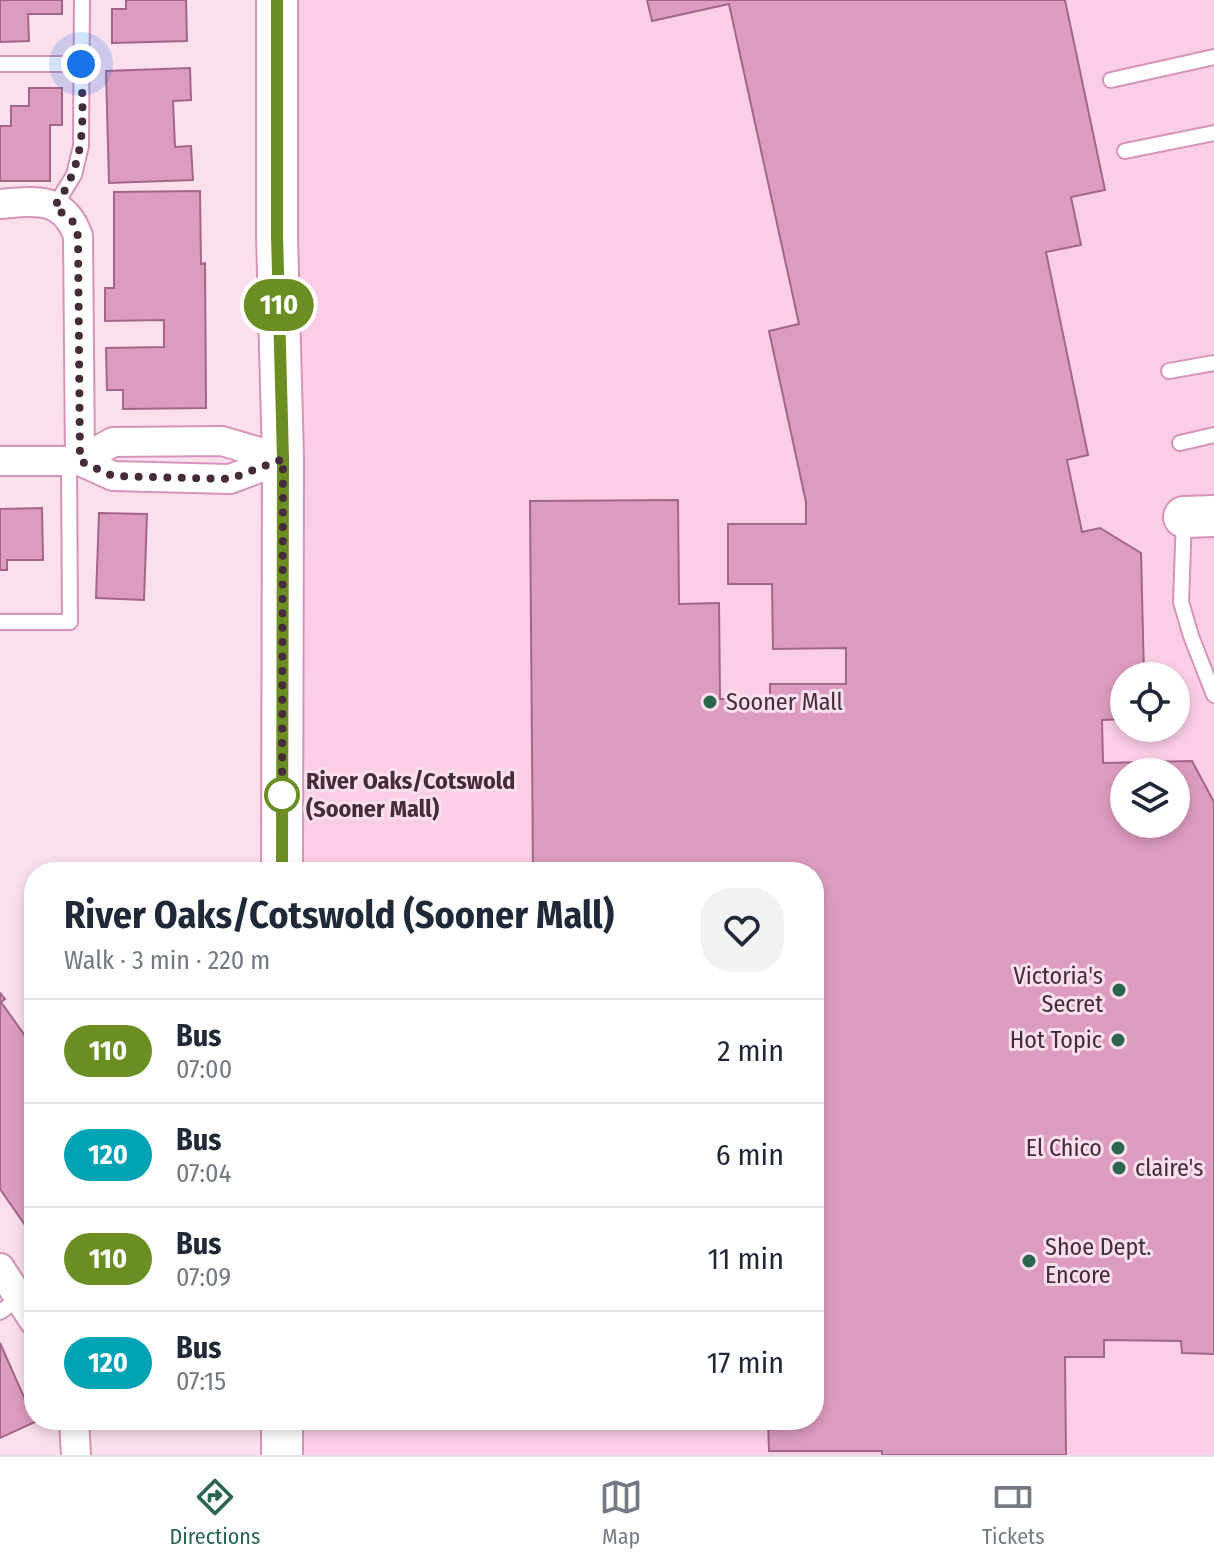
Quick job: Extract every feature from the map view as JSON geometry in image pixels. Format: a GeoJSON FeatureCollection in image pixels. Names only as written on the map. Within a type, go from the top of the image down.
{"type":"FeatureCollection","features":[{"type":"Feature","properties":{"kind":"street"},"geometry":{"type":"LineString","coordinates":[[277,0],[277,235],[283,459],[282,862]]}},
{"type":"Feature","properties":{"kind":"street"},"geometry":{"type":"LineString","coordinates":[[0,204],[30,201],[54,207],[72,220],[78,236],[74,461]]}},
{"type":"Feature","properties":{"kind":"street"},"geometry":{"type":"LineString","coordinates":[[74,461],[113,442],[222,441],[283,459]]}},
{"type":"Feature","properties":{"kind":"street"},"geometry":{"type":"LineString","coordinates":[[0,461],[74,461],[113,476],[230,479],[283,459]]}},
{"type":"Feature","properties":{"kind":"street"},"geometry":{"type":"LineString","coordinates":[[0,1268],[18,1310]]}},
{"type":"Feature","properties":{"kind":"street"},"geometry":{"type":"LineString","coordinates":[[75,1430],[76,1455]]}},
{"type":"Feature","properties":{"kind":"street"},"geometry":{"type":"LineString","coordinates":[[282,1430],[282,1455]]}},
{"type":"Feature","properties":{"kind":"lane"},"geometry":{"type":"LineString","coordinates":[[54,207],[74,175],[81,146],[82,0]]}},
{"type":"Feature","properties":{"kind":"lane"},"geometry":{"type":"LineString","coordinates":[[1111,80],[1214,57]]}},
{"type":"Feature","properties":{"kind":"lane"},"geometry":{"type":"LineString","coordinates":[[0,64],[81,64]]}},
{"type":"Feature","properties":{"kind":"lane"},"geometry":{"type":"LineString","coordinates":[[1125,151],[1214,133]]}},
{"type":"Feature","properties":{"kind":"lane"},"geometry":{"type":"LineString","coordinates":[[1169,371],[1214,363]]}},
{"type":"Feature","properties":{"kind":"lane"},"geometry":{"type":"LineString","coordinates":[[1180,443],[1214,435]]}},
{"type":"Feature","properties":{"kind":"lane"},"geometry":{"type":"LineString","coordinates":[[0,622],[70,622],[74,461]]}},
{"type":"Feature","properties":{"kind":"lane"},"geometry":{"type":"LineString","coordinates":[[1199,517],[1181,602],[1214,695]]}},
{"type":"Feature","properties":{"kind":"shaded area","name":"Sooner Mall"},"geometry":{"type":"Polygon","coordinates":[[[295,0],[1214,0],[1214,1455],[295,1455],[295,1430],[824,1430],[824,862],[295,862],[295,0]]]}},
{"type":"Feature","properties":{"kind":"building"},"geometry":{"type":"Polygon","coordinates":[[[0,0],[62,0],[62,14],[28,14],[29,41],[0,42],[0,0]]]}},
{"type":"Feature","properties":{"kind":"building"},"geometry":{"type":"Polygon","coordinates":[[[126,0],[186,0],[187,41],[112,43],[112,9],[126,9],[126,0]]]}},
{"type":"Feature","properties":{"kind":"building","name":"Sooner Mall"},"geometry":{"type":"Polygon","coordinates":[[[647,0],[1065,0],[1105,190],[1071,197],[1081,245],[1046,252],[1088,455],[1067,460],[1082,532],[1100,528],[1141,553],[1144,662],[1110,662],[1110,720],[1102,720],[1103,763],[1110,763],[1110,838],[1190,838],[1190,761],[1214,802],[1214,1354],[1182,1353],[1181,1341],[1104,1340],[1104,1357],[1065,1357],[1066,1455],[882,1455],[882,1451],[769,1451],[768,1430],[824,1430],[824,862],[533,862],[530,501],[678,500],[679,604],[719,603],[720,699],[770,699],[770,684],[846,684],[846,648],[773,649],[772,584],[728,584],[728,524],[806,524],[806,502],[769,331],[799,324],[729,4],[652,21],[647,0]]]}},
{"type":"Feature","properties":{"kind":"building"},"geometry":{"type":"Polygon","coordinates":[[[190,68],[191,100],[173,101],[175,147],[191,146],[193,180],[109,183],[106,71],[190,68]]]}},
{"type":"Feature","properties":{"kind":"building"},"geometry":{"type":"Polygon","coordinates":[[[29,88],[62,88],[62,125],[50,125],[50,181],[0,181],[0,126],[11,126],[11,106],[29,106],[29,88]]]}},
{"type":"Feature","properties":{"kind":"building"},"geometry":{"type":"Polygon","coordinates":[[[200,191],[201,264],[205,263],[206,408],[123,409],[123,390],[107,390],[106,348],[164,347],[164,320],[105,321],[105,288],[114,288],[114,192],[200,191]]]}},
{"type":"Feature","properties":{"kind":"building"},"geometry":{"type":"Polygon","coordinates":[[[42,508],[43,560],[7,560],[7,570],[0,570],[0,509],[42,508]]]}},
{"type":"Feature","properties":{"kind":"building"},"geometry":{"type":"Polygon","coordinates":[[[99,513],[147,514],[144,600],[96,598],[99,513]]]}},
{"type":"Feature","properties":{"kind":"building"},"geometry":{"type":"Polygon","coordinates":[[[0,993],[5,999],[1,1002],[24,1034],[24,1224],[0,1189],[0,993]]]}},
{"type":"Feature","properties":{"kind":"building"},"geometry":{"type":"Polygon","coordinates":[[[0,1343],[24,1397],[24,1427],[0,1438],[0,1343]]]}},
{"type":"Feature","properties":{"kind":"bus line","name":"110"},"geometry":{"type":"LineString","coordinates":[[277,0],[277,235],[283,459],[282,862]]}},
{"type":"Feature","properties":{"kind":"place","name":"Sooner Mall"},"geometry":{"type":"Point","coordinates":[710,702]}},
{"type":"Feature","properties":{"kind":"place","name":"River Oaks/Cotswold (Sooner Mall)"},"geometry":{"type":"Point","coordinates":[282,795]}},
{"type":"Feature","properties":{"kind":"place","name":"Victoria's Secret"},"geometry":{"type":"Point","coordinates":[1119,990]}},
{"type":"Feature","properties":{"kind":"place","name":"Hot Topic"},"geometry":{"type":"Point","coordinates":[1118,1040]}},
{"type":"Feature","properties":{"kind":"place","name":"El Chico"},"geometry":{"type":"Point","coordinates":[1118,1148]}},
{"type":"Feature","properties":{"kind":"place","name":"claire's"},"geometry":{"type":"Point","coordinates":[1119,1168]}},
{"type":"Feature","properties":{"kind":"place","name":"Shoe Dept. Encore"},"geometry":{"type":"Point","coordinates":[1029,1261]}},
{"type":"Feature","properties":{"kind":"route"},"geometry":{"type":"LineString","coordinates":[[81,64],[81,146],[74,175],[54,207],[72,220],[78,236],[80,461],[113,476],[230,479],[283,459],[282,795]]}}]}
